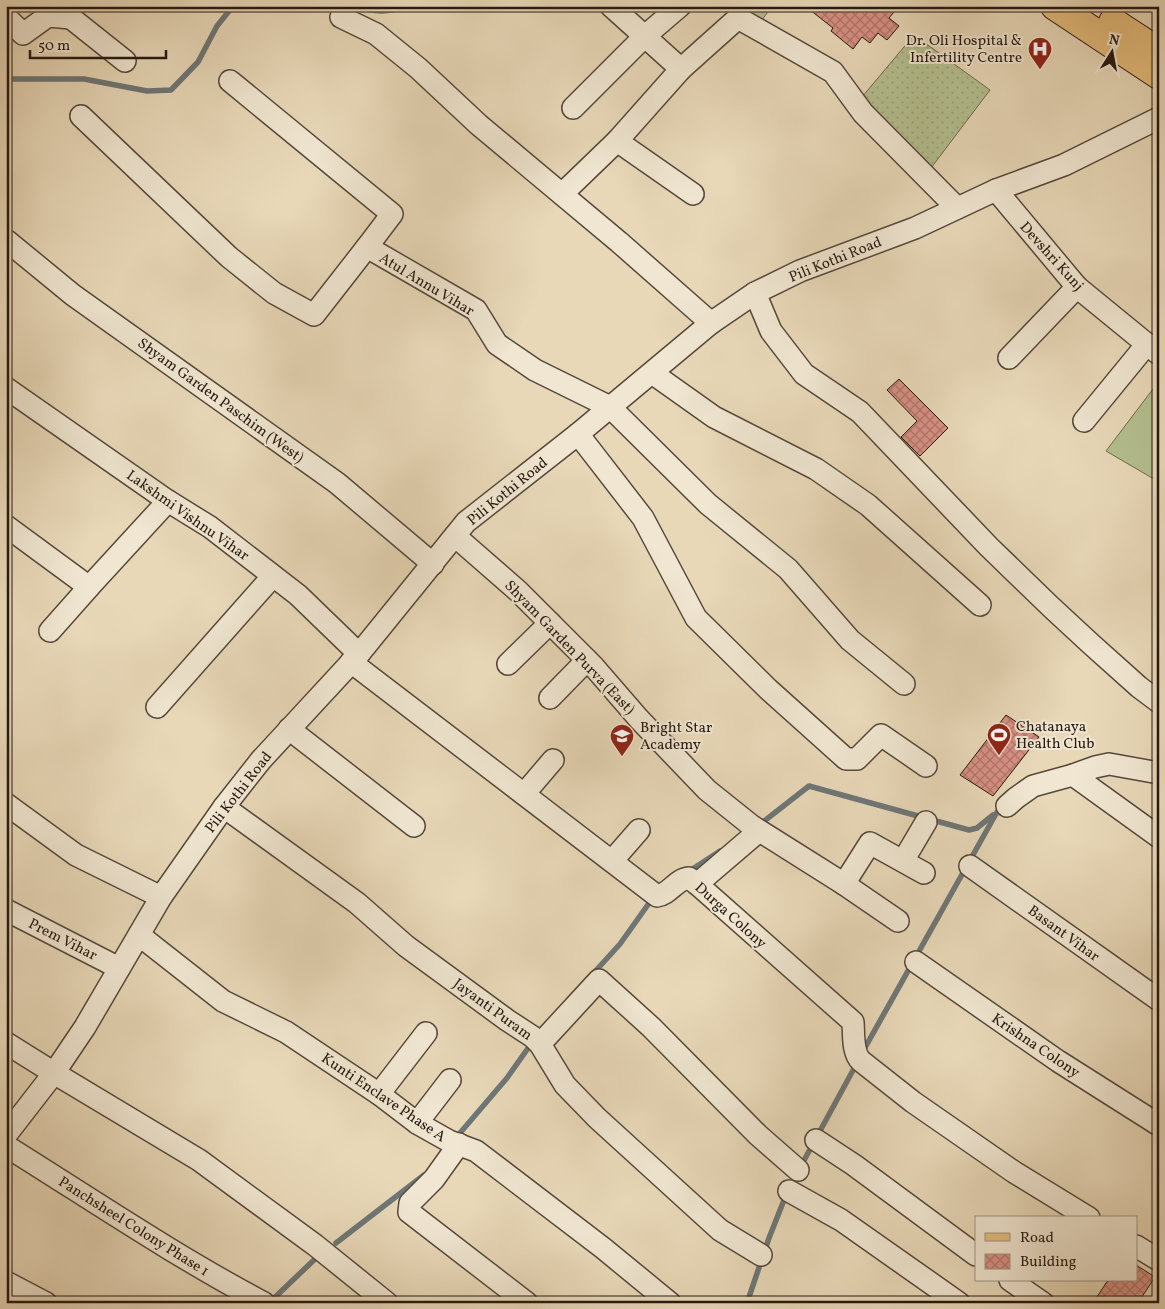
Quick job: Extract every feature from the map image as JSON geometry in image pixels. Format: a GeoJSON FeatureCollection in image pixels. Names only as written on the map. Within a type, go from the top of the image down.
{"type":"FeatureCollection","features":[{"type":"Feature","properties":{"kind":"main road"},"geometry":{"type":"LineString","coordinates":[[1054,6],[1159,75]]}},
{"type":"Feature","properties":{"kind":"main road"},"geometry":{"type":"LineString","coordinates":[[1088,6],[1159,52]]}},
{"type":"Feature","properties":{"kind":"street"},"geometry":{"type":"LineString","coordinates":[[611,6],[680,69]]}},
{"type":"Feature","properties":{"kind":"street"},"geometry":{"type":"LineString","coordinates":[[573,108],[645,36],[680,6]]}},
{"type":"Feature","properties":{"kind":"street"},"geometry":{"type":"LineString","coordinates":[[6,18],[23,34],[48,16],[71,18],[125,61]]}},
{"type":"Feature","properties":{"kind":"street"},"geometry":{"type":"LineString","coordinates":[[341,18],[376,34],[418,68],[479,125],[711,323]]}},
{"type":"Feature","properties":{"kind":"street"},"geometry":{"type":"LineString","coordinates":[[562,194],[617,141],[680,69],[738,18],[833,72],[863,113],[957,208]]}},
{"type":"Feature","properties":{"kind":"street"},"geometry":{"type":"LineString","coordinates":[[230,81],[392,214],[367,248]]}},
{"type":"Feature","properties":{"kind":"street","name":"Atul Annu Vihar"},"geometry":{"type":"LineString","coordinates":[[81,116],[229,257],[274,293],[314,316],[367,248],[476,310],[498,344],[535,370],[610,407],[708,504],[788,569],[850,640],[904,684]]}},
{"type":"Feature","properties":{"kind":"street","name":"Pili Kothi Road"},"geometry":{"type":"LineString","coordinates":[[9,1125],[54,1073],[85,1027],[161,897],[224,808],[261,760],[355,658],[466,522],[578,434],[711,323],[755,293],[800,271],[915,228],[996,190],[1064,165],[1159,118]]}},
{"type":"Feature","properties":{"kind":"street"},"geometry":{"type":"LineString","coordinates":[[617,141],[693,194]]}},
{"type":"Feature","properties":{"kind":"street","name":"Devshri Kunj"},"geometry":{"type":"LineString","coordinates":[[996,190],[1077,286],[1153,349]]}},
{"type":"Feature","properties":{"kind":"street","name":"Shyam Garden Paschim (West)"},"geometry":{"type":"LineString","coordinates":[[6,240],[73,295],[337,483],[433,564]]}},
{"type":"Feature","properties":{"kind":"street"},"geometry":{"type":"LineString","coordinates":[[1009,358],[1077,286]]}},
{"type":"Feature","properties":{"kind":"street"},"geometry":{"type":"LineString","coordinates":[[755,293],[771,331],[804,374],[860,412],[982,540],[1091,644],[1139,687],[1159,702]]}},
{"type":"Feature","properties":{"kind":"street"},"geometry":{"type":"LineString","coordinates":[[1084,422],[1153,349]]}},
{"type":"Feature","properties":{"kind":"street"},"geometry":{"type":"LineString","coordinates":[[652,373],[714,417],[816,469],[861,500],[911,542],[980,605]]}},
{"type":"Feature","properties":{"kind":"street","name":"Lakshmi Vishnu Vihar"},"geometry":{"type":"LineString","coordinates":[[6,388],[168,501],[210,528],[298,595],[355,658]]}},
{"type":"Feature","properties":{"kind":"street"},"geometry":{"type":"LineString","coordinates":[[578,434],[644,518],[696,618],[768,690],[846,759],[857,759],[881,735],[926,766]]}},
{"type":"Feature","properties":{"kind":"street"},"geometry":{"type":"LineString","coordinates":[[50,631],[168,501]]}},
{"type":"Feature","properties":{"kind":"street"},"geometry":{"type":"LineString","coordinates":[[6,526],[90,587]]}},
{"type":"Feature","properties":{"kind":"street","name":"Shyam Garden Purva (East)"},"geometry":{"type":"LineString","coordinates":[[455,536],[518,590],[707,790],[759,831],[844,884],[898,921]]}},
{"type":"Feature","properties":{"kind":"street"},"geometry":{"type":"LineString","coordinates":[[157,707],[273,576]]}},
{"type":"Feature","properties":{"kind":"street"},"geometry":{"type":"LineString","coordinates":[[508,664],[550,623]]}},
{"type":"Feature","properties":{"kind":"street","name":"Durga Colony"},"geometry":{"type":"LineString","coordinates":[[355,658],[524,794],[658,896],[665,895],[683,878],[689,878],[698,884],[853,1022],[854,1048],[861,1061],[913,1102],[1014,1172],[1086,1216]]}},
{"type":"Feature","properties":{"kind":"street"},"geometry":{"type":"LineString","coordinates":[[550,698],[586,660]]}},
{"type":"Feature","properties":{"kind":"street"},"geometry":{"type":"LineString","coordinates":[[289,729],[414,826]]}},
{"type":"Feature","properties":{"kind":"street"},"geometry":{"type":"LineString","coordinates":[[524,794],[553,760]]}},
{"type":"Feature","properties":{"kind":"street"},"geometry":{"type":"LineString","coordinates":[[1006,806],[1033,786],[1109,764],[1159,774]]}},
{"type":"Feature","properties":{"kind":"street"},"geometry":{"type":"LineString","coordinates":[[1073,775],[1159,837]]}},
{"type":"Feature","properties":{"kind":"street"},"geometry":{"type":"LineString","coordinates":[[6,804],[76,854],[161,897]]}},
{"type":"Feature","properties":{"kind":"street","name":"Jayanti Puram"},"geometry":{"type":"LineString","coordinates":[[224,808],[357,903],[406,946],[533,1037],[540,1044],[565,1085],[598,1118],[720,1230],[761,1255]]}},
{"type":"Feature","properties":{"kind":"street"},"geometry":{"type":"LineString","coordinates":[[903,861],[926,822]]}},
{"type":"Feature","properties":{"kind":"street"},"geometry":{"type":"LineString","coordinates":[[612,862],[639,830]]}},
{"type":"Feature","properties":{"kind":"street"},"geometry":{"type":"LineString","coordinates":[[698,884],[759,831]]}},
{"type":"Feature","properties":{"kind":"street"},"geometry":{"type":"LineString","coordinates":[[844,884],[870,843],[924,873]]}},
{"type":"Feature","properties":{"kind":"street","name":"Basant Vihar"},"geometry":{"type":"LineString","coordinates":[[970,866],[1159,1000]]}},
{"type":"Feature","properties":{"kind":"street","name":"Prem Vihar"},"geometry":{"type":"LineString","coordinates":[[6,910],[120,968]]}},
{"type":"Feature","properties":{"kind":"street","name":"Kunti Enclave Phase A"},"geometry":{"type":"LineString","coordinates":[[139,935],[223,1001],[286,1032],[379,1094],[417,1123],[449,1141],[476,1151],[603,1248],[670,1303]]}},
{"type":"Feature","properties":{"kind":"street","name":"Krishna Colony"},"geometry":{"type":"LineString","coordinates":[[916,962],[1058,1061],[1159,1125]]}},
{"type":"Feature","properties":{"kind":"street"},"geometry":{"type":"LineString","coordinates":[[540,1044],[599,980],[650,1027],[758,1135],[798,1170]]}},
{"type":"Feature","properties":{"kind":"street"},"geometry":{"type":"LineString","coordinates":[[379,1094],[426,1033]]}},
{"type":"Feature","properties":{"kind":"street"},"geometry":{"type":"LineString","coordinates":[[6,1043],[199,1160],[315,1245],[387,1303]]}},
{"type":"Feature","properties":{"kind":"street"},"geometry":{"type":"LineString","coordinates":[[417,1123],[450,1080]]}},
{"type":"Feature","properties":{"kind":"street"},"geometry":{"type":"LineString","coordinates":[[816,1140],[854,1164],[975,1254]]}},
{"type":"Feature","properties":{"kind":"street"},"geometry":{"type":"LineString","coordinates":[[459,1144],[434,1179],[410,1203],[409,1212],[528,1303]]}},
{"type":"Feature","properties":{"kind":"street","name":"Panchsheel Colony Phase 1"},"geometry":{"type":"LineString","coordinates":[[6,1146],[178,1254],[264,1303]]}},
{"type":"Feature","properties":{"kind":"street"},"geometry":{"type":"LineString","coordinates":[[789,1191],[841,1220],[958,1303]]}},
{"type":"Feature","properties":{"kind":"street"},"geometry":{"type":"LineString","coordinates":[[1138,1247],[1159,1260]]}},
{"type":"Feature","properties":{"kind":"street"},"geometry":{"type":"LineString","coordinates":[[6,1282],[46,1303]]}},
{"type":"Feature","properties":{"kind":"street"},"geometry":{"type":"LineString","coordinates":[[1013,1282],[1043,1303]]}},
{"type":"Feature","properties":{"kind":"green space"},"geometry":{"type":"Polygon","coordinates":[[[738,6],[772,6],[762,20],[738,6]]]}},
{"type":"Feature","properties":{"kind":"green space"},"geometry":{"type":"Polygon","coordinates":[[[914,35],[990,90],[931,168],[890,132],[862,97],[914,35]]]}},
{"type":"Feature","properties":{"kind":"green space"},"geometry":{"type":"Polygon","coordinates":[[[1159,381],[1159,482],[1106,451],[1159,381]]]}},
{"type":"Feature","properties":{"kind":"building"},"geometry":{"type":"Polygon","coordinates":[[[805,6],[899,6],[889,18],[899,26],[887,40],[878,33],[870,43],[862,37],[853,49],[831,31],[833,28],[805,6]]]}},
{"type":"Feature","properties":{"kind":"building"},"geometry":{"type":"Polygon","coordinates":[[[899,379],[948,428],[920,456],[901,437],[917,421],[887,390],[899,379]]]}},
{"type":"Feature","properties":{"kind":"building","name":"Chatanaya Health Club"},"geometry":{"type":"Polygon","coordinates":[[[1006,715],[1039,737],[993,796],[960,775],[1006,715]]]}},
{"type":"Feature","properties":{"kind":"building"},"geometry":{"type":"Polygon","coordinates":[[[1138,1266],[1155,1277],[1138,1303],[1093,1303],[1107,1282],[1138,1282],[1138,1266]]]}},
{"type":"Feature","properties":{"kind":"waterway"},"geometry":{"type":"LineString","coordinates":[[6,79],[84,79],[147,91],[171,90],[198,62],[217,26],[233,6]]}},
{"type":"Feature","properties":{"kind":"waterway"},"geometry":{"type":"LineString","coordinates":[[358,6],[382,11],[395,10],[407,6]]}},
{"type":"Feature","properties":{"kind":"waterway"},"geometry":{"type":"LineString","coordinates":[[759,825],[809,786],[969,830],[977,828],[993,815]]}},
{"type":"Feature","properties":{"kind":"waterway"},"geometry":{"type":"LineString","coordinates":[[862,1053],[997,812]]}},
{"type":"Feature","properties":{"kind":"waterway"},"geometry":{"type":"LineString","coordinates":[[687,869],[691,870],[720,851]]}},
{"type":"Feature","properties":{"kind":"waterway"},"geometry":{"type":"LineString","coordinates":[[591,976],[620,944],[652,899]]}},
{"type":"Feature","properties":{"kind":"waterway"},"geometry":{"type":"LineString","coordinates":[[460,1133],[507,1078],[531,1044]]}},
{"type":"Feature","properties":{"kind":"waterway"},"geometry":{"type":"LineString","coordinates":[[790,1186],[857,1063]]}},
{"type":"Feature","properties":{"kind":"waterway"},"geometry":{"type":"LineString","coordinates":[[336,1243],[424,1175]]}},
{"type":"Feature","properties":{"kind":"waterway"},"geometry":{"type":"LineString","coordinates":[[747,1303],[786,1195]]}},
{"type":"Feature","properties":{"kind":"waterway"},"geometry":{"type":"LineString","coordinates":[[272,1300],[315,1259]]}},
{"type":"Feature","properties":{"kind":"place","name":"Dr. Oli Hospital & Infertility Centre"},"geometry":{"type":"Point","coordinates":[1040,70]}},
{"type":"Feature","properties":{"kind":"place","name":"Chatanaya Health Club"},"geometry":{"type":"Point","coordinates":[999,756]}},
{"type":"Feature","properties":{"kind":"place","name":"Bright Star Academy"},"geometry":{"type":"Point","coordinates":[622,757]}}]}
